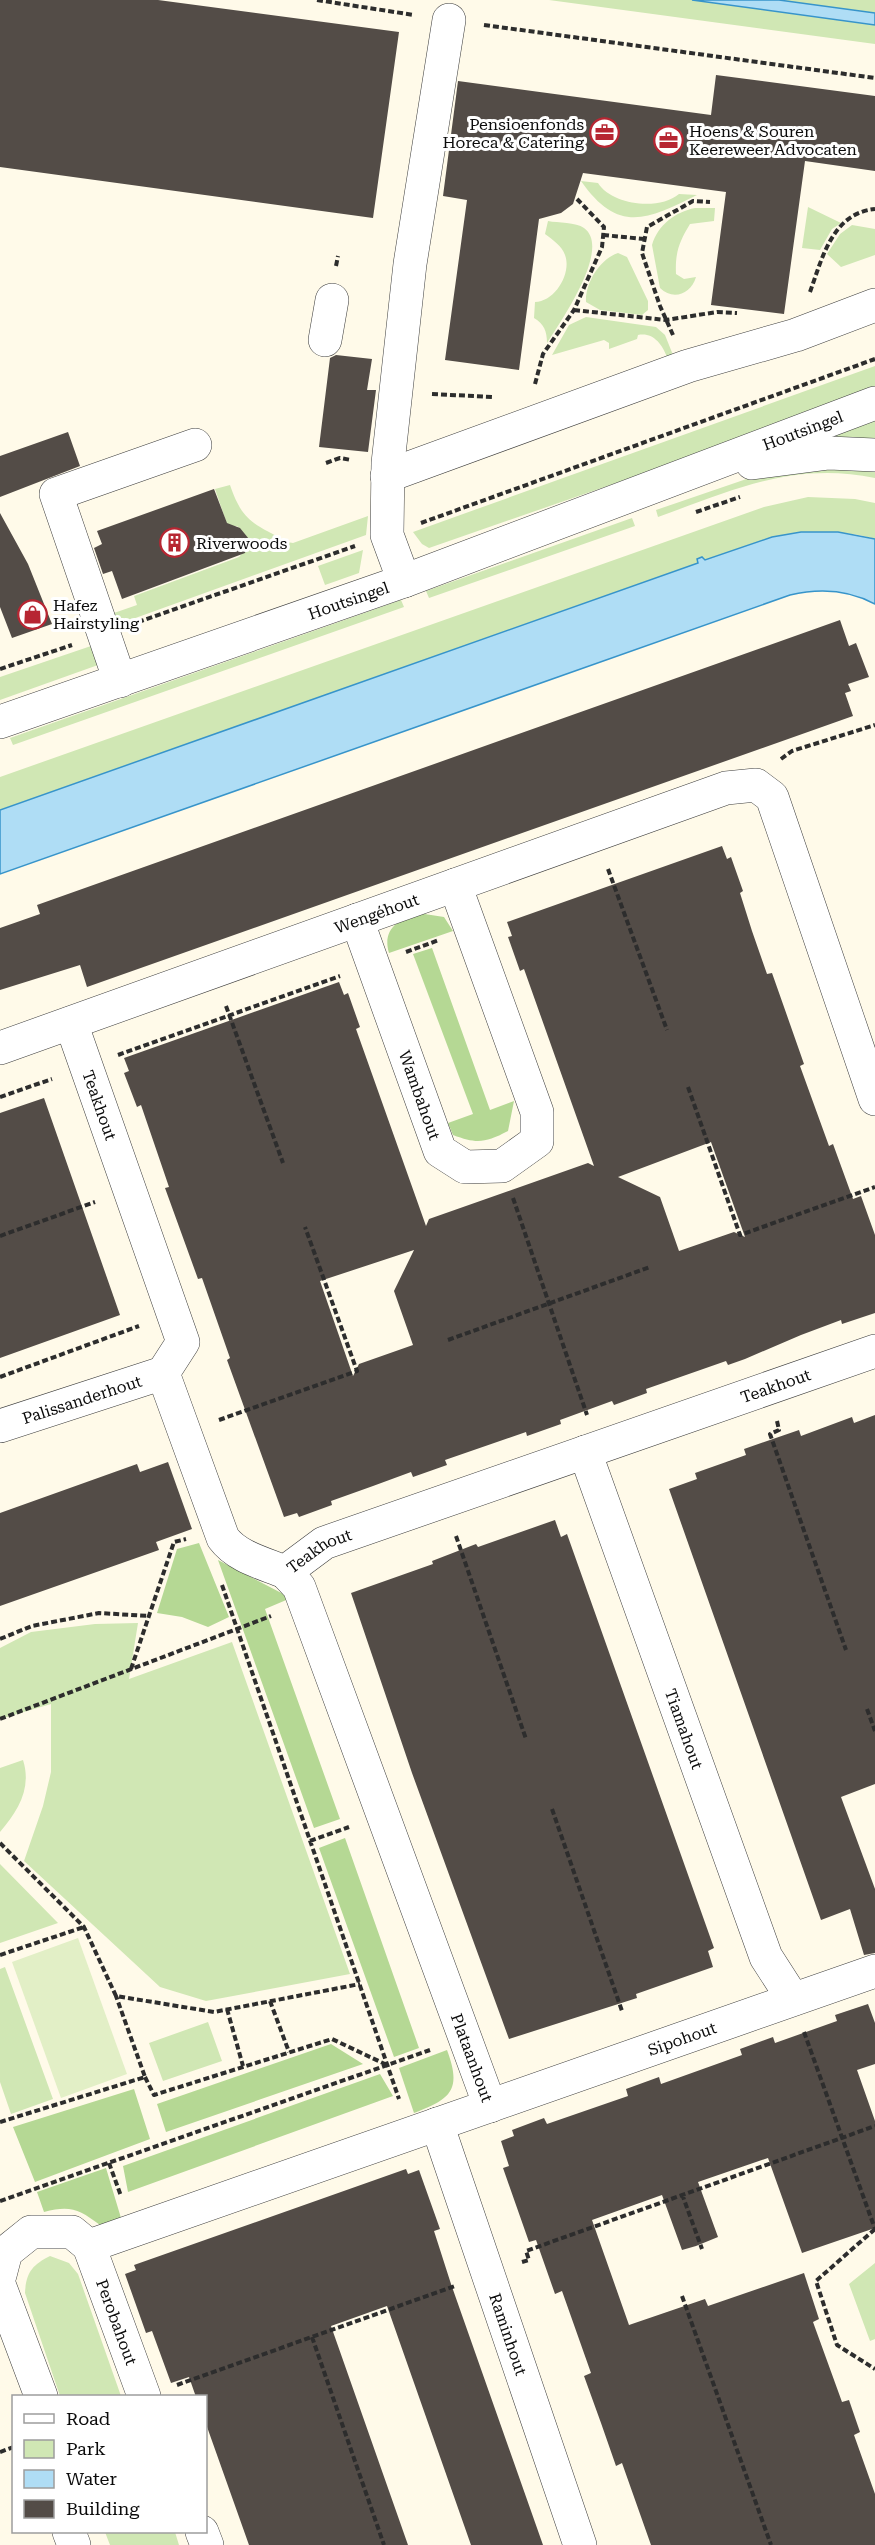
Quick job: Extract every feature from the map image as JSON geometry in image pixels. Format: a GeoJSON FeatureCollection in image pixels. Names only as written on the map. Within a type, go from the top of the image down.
{"type":"FeatureCollection","features":[{"type":"Feature","properties":{"kind":"street"},"geometry":{"type":"LineString","coordinates":[[405,581],[387,535],[387,476],[410,264],[449,20]]}},
{"type":"Feature","properties":{"kind":"street"},"geometry":{"type":"LineString","coordinates":[[325,340],[332,300]]}},
{"type":"Feature","properties":{"kind":"street"},"geometry":{"type":"LineString","coordinates":[[387,476],[688,366],[795,335],[875,305]]}},
{"type":"Feature","properties":{"kind":"street","name":"Houtsingel"},"geometry":{"type":"LineString","coordinates":[[0,722],[405,581],[875,403]]}},
{"type":"Feature","properties":{"kind":"street"},"geometry":{"type":"LineString","coordinates":[[120,681],[56,494],[195,445]]}},
{"type":"Feature","properties":{"kind":"street","name":"Houtsingel"},"geometry":{"type":"LineString","coordinates":[[694,471],[829,453],[875,455]]}},
{"type":"Feature","properties":{"kind":"street"},"geometry":{"type":"LineString","coordinates":[[756,785],[772,798],[875,1100]]}},
{"type":"Feature","properties":{"kind":"street","name":"Wengéhout"},"geometry":{"type":"LineString","coordinates":[[0,1048],[726,788],[756,785]]}},
{"type":"Feature","properties":{"kind":"street"},"geometry":{"type":"LineString","coordinates":[[455,885],[537,1112],[537,1141],[502,1166]]}},
{"type":"Feature","properties":{"kind":"street","name":"Wambahout"},"geometry":{"type":"LineString","coordinates":[[357,920],[440,1151],[465,1167],[502,1166]]}},
{"type":"Feature","properties":{"kind":"street","name":"Teakhout"},"geometry":{"type":"LineString","coordinates":[[70,1023],[183,1342],[163,1373],[219,1528],[230,1548],[285,1572],[324,1543],[875,1352]]}},
{"type":"Feature","properties":{"kind":"street","name":"Palissanderhout"},"geometry":{"type":"LineString","coordinates":[[0,1426],[163,1373]]}},
{"type":"Feature","properties":{"kind":"street","name":"Tiamahout"},"geometry":{"type":"LineString","coordinates":[[592,1450],[766,1957],[793,1999]]}},
{"type":"Feature","properties":{"kind":"street","name":"Plataanhout"},"geometry":{"type":"LineString","coordinates":[[89,2246],[490,2106],[299,1587],[285,1572]]}},
{"type":"Feature","properties":{"kind":"street","name":"Sipohout"},"geometry":{"type":"LineString","coordinates":[[490,2106],[875,1971]]}},
{"type":"Feature","properties":{"kind":"street","name":"Raminhout"},"geometry":{"type":"LineString","coordinates":[[424,2129],[488,2275],[580,2545]]}},
{"type":"Feature","properties":{"kind":"street"},"geometry":{"type":"LineString","coordinates":[[0,2275],[6,2252],[31,2232],[72,2232],[89,2246]]}},
{"type":"Feature","properties":{"kind":"street","name":"Perobahout"},"geometry":{"type":"LineString","coordinates":[[89,2246],[156,2393]]}},
{"type":"Feature","properties":{"kind":"street"},"geometry":{"type":"LineString","coordinates":[[0,2287],[39,2395]]}},
{"type":"Feature","properties":{"kind":"path"},"geometry":{"type":"LineString","coordinates":[[317,0],[875,78]]}},
{"type":"Feature","properties":{"kind":"path"},"geometry":{"type":"LineString","coordinates":[[530,424],[532,394],[543,354],[574,310],[602,247],[604,227],[577,199]]}},
{"type":"Feature","properties":{"kind":"path"},"geometry":{"type":"LineString","coordinates":[[688,366],[666,320],[642,253],[647,227],[693,201],[710,202]]}},
{"type":"Feature","properties":{"kind":"path"},"geometry":{"type":"LineString","coordinates":[[804,301],[834,233],[867,209],[875,209]]}},
{"type":"Feature","properties":{"kind":"path"},"geometry":{"type":"LineString","coordinates":[[603,235],[645,239]]}},
{"type":"Feature","properties":{"kind":"path"},"geometry":{"type":"LineString","coordinates":[[574,310],[666,320],[717,312],[744,314]]}},
{"type":"Feature","properties":{"kind":"path"},"geometry":{"type":"LineString","coordinates":[[0,669],[387,535],[875,359]]}},
{"type":"Feature","properties":{"kind":"path"},"geometry":{"type":"LineString","coordinates":[[397,392],[499,398]]}},
{"type":"Feature","properties":{"kind":"path"},"geometry":{"type":"LineString","coordinates":[[756,785],[773,766],[792,751],[875,725]]}},
{"type":"Feature","properties":{"kind":"path"},"geometry":{"type":"LineString","coordinates":[[596,834],[667,1030]]}},
{"type":"Feature","properties":{"kind":"path"},"geometry":{"type":"LineString","coordinates":[[0,1097],[471,928]]}},
{"type":"Feature","properties":{"kind":"path"},"geometry":{"type":"LineString","coordinates":[[213,972],[283,1163]]}},
{"type":"Feature","properties":{"kind":"path"},"geometry":{"type":"LineString","coordinates":[[688,1087],[740,1235],[875,1187]]}},
{"type":"Feature","properties":{"kind":"path"},"geometry":{"type":"LineString","coordinates":[[502,1166],[548,1303],[592,1450]]}},
{"type":"Feature","properties":{"kind":"path"},"geometry":{"type":"LineString","coordinates":[[0,1236],[129,1190]]}},
{"type":"Feature","properties":{"kind":"path"},"geometry":{"type":"LineString","coordinates":[[184,1432],[357,1371],[304,1227]]}},
{"type":"Feature","properties":{"kind":"path"},"geometry":{"type":"LineString","coordinates":[[448,1340],[650,1268]]}},
{"type":"Feature","properties":{"kind":"path"},"geometry":{"type":"LineString","coordinates":[[0,1377],[173,1314]]}},
{"type":"Feature","properties":{"kind":"path"},"geometry":{"type":"LineString","coordinates":[[767,1389],[780,1430],[770,1434],[846,1650]]}},
{"type":"Feature","properties":{"kind":"path"},"geometry":{"type":"LineString","coordinates":[[444,1501],[526,1739]]}},
{"type":"Feature","properties":{"kind":"path"},"geometry":{"type":"LineString","coordinates":[[131,1669],[174,1542],[219,1528]]}},
{"type":"Feature","properties":{"kind":"path"},"geometry":{"type":"LineString","coordinates":[[219,1575],[387,2065],[424,2129]]}},
{"type":"Feature","properties":{"kind":"path"},"geometry":{"type":"LineString","coordinates":[[0,1719],[305,1603]]}},
{"type":"Feature","properties":{"kind":"path"},"geometry":{"type":"LineString","coordinates":[[0,1639],[32,1626],[99,1613],[149,1616]]}},
{"type":"Feature","properties":{"kind":"path"},"geometry":{"type":"LineString","coordinates":[[867,1709],[875,1731]]}},
{"type":"Feature","properties":{"kind":"path"},"geometry":{"type":"LineString","coordinates":[[552,1809],[622,2010]]}},
{"type":"Feature","properties":{"kind":"path"},"geometry":{"type":"LineString","coordinates":[[0,1843],[84,1927],[116,1996],[154,2095],[332,2039],[387,2065]]}},
{"type":"Feature","properties":{"kind":"path"},"geometry":{"type":"LineString","coordinates":[[0,1955],[84,1927]]}},
{"type":"Feature","properties":{"kind":"path"},"geometry":{"type":"LineString","coordinates":[[116,1996],[214,2012],[360,1984]]}},
{"type":"Feature","properties":{"kind":"path"},"geometry":{"type":"LineString","coordinates":[[793,1999],[875,2229],[816,2281],[837,2345],[875,2369]]}},
{"type":"Feature","properties":{"kind":"path"},"geometry":{"type":"LineString","coordinates":[[270,2001],[289,2052]]}},
{"type":"Feature","properties":{"kind":"path"},"geometry":{"type":"LineString","coordinates":[[227,2009],[243,2066]]}},
{"type":"Feature","properties":{"kind":"path"},"geometry":{"type":"LineString","coordinates":[[0,2201],[465,2038]]}},
{"type":"Feature","properties":{"kind":"path"},"geometry":{"type":"LineString","coordinates":[[0,2122],[146,2077]]}},
{"type":"Feature","properties":{"kind":"path"},"geometry":{"type":"LineString","coordinates":[[156,2393],[529,2260],[526,2251],[875,2126]]}},
{"type":"Feature","properties":{"kind":"path"},"geometry":{"type":"LineString","coordinates":[[682,2194],[702,2249]]}},
{"type":"Feature","properties":{"kind":"path"},"geometry":{"type":"LineString","coordinates":[[682,2296],[771,2545]]}},
{"type":"Feature","properties":{"kind":"path"},"geometry":{"type":"LineString","coordinates":[[312,2337],[384,2545]]}},
{"type":"Feature","properties":{"kind":"green space"},"geometry":{"type":"Polygon","coordinates":[[[549,0],[692,0],[875,25],[875,44],[549,0]]]}},
{"type":"Feature","properties":{"kind":"green space"},"geometry":{"type":"Polygon","coordinates":[[[779,0],[875,0],[875,13],[779,0]]]}},
{"type":"Feature","properties":{"kind":"green space"},"geometry":{"type":"Polygon","coordinates":[[[581,181],[598,183],[614,196],[636,203],[660,203],[679,194],[697,195],[663,211],[648,216],[634,217],[621,215],[608,209],[581,181]]]}},
{"type":"Feature","properties":{"kind":"green space"},"geometry":{"type":"Polygon","coordinates":[[[808,207],[841,223],[832,229],[820,250],[802,248],[808,207]]]}},
{"type":"Feature","properties":{"kind":"green space"},"geometry":{"type":"Polygon","coordinates":[[[695,208],[715,208],[714,221],[690,224],[678,248],[676,274],[684,279],[696,277],[694,283],[686,291],[676,295],[670,294],[660,288],[652,245],[658,231],[668,221],[674,216],[695,208]]]}},
{"type":"Feature","properties":{"kind":"green space"},"geometry":{"type":"Polygon","coordinates":[[[548,221],[584,228],[591,238],[592,251],[581,285],[547,343],[544,328],[534,318],[535,302],[542,301],[555,292],[564,278],[567,262],[562,249],[545,234],[548,221]]]}},
{"type":"Feature","properties":{"kind":"green space"},"geometry":{"type":"Polygon","coordinates":[[[852,225],[875,229],[875,255],[841,267],[827,254],[840,234],[852,225]]]}},
{"type":"Feature","properties":{"kind":"green space"},"geometry":{"type":"Polygon","coordinates":[[[618,253],[627,257],[648,301],[648,310],[642,315],[600,310],[586,302],[588,287],[595,273],[605,261],[618,253]]]}},
{"type":"Feature","properties":{"kind":"green space"},"geometry":{"type":"Polygon","coordinates":[[[586,317],[656,327],[665,335],[673,355],[667,357],[652,337],[638,335],[637,339],[609,349],[609,343],[604,340],[552,355],[569,325],[586,317]]]}},
{"type":"Feature","properties":{"kind":"green space"},"geometry":{"type":"Polygon","coordinates":[[[875,366],[875,393],[429,548],[422,544],[413,532],[875,366]]]}},
{"type":"Feature","properties":{"kind":"green space"},"geometry":{"type":"Polygon","coordinates":[[[875,416],[875,443],[835,436],[875,416]]]}},
{"type":"Feature","properties":{"kind":"green space"},"geometry":{"type":"Polygon","coordinates":[[[875,466],[875,478],[817,473],[791,476],[738,488],[658,517],[656,510],[767,472],[875,466]]]}},
{"type":"Feature","properties":{"kind":"green space"},"geometry":{"type":"Polygon","coordinates":[[[230,485],[240,507],[251,521],[287,542],[293,543],[368,516],[366,535],[116,625],[114,613],[137,605],[134,596],[239,557],[248,547],[248,538],[237,526],[228,527],[215,489],[230,485]]]}},
{"type":"Feature","properties":{"kind":"green space"},"geometry":{"type":"Polygon","coordinates":[[[808,497],[855,499],[875,503],[875,539],[824,532],[772,537],[0,810],[0,777],[764,507],[808,497]]]}},
{"type":"Feature","properties":{"kind":"green space"},"geometry":{"type":"Polygon","coordinates":[[[632,518],[635,526],[429,598],[426,591],[632,518]]]}},
{"type":"Feature","properties":{"kind":"green space"},"geometry":{"type":"Polygon","coordinates":[[[363,550],[359,573],[325,585],[318,566],[363,550]]]}},
{"type":"Feature","properties":{"kind":"green space"},"geometry":{"type":"Polygon","coordinates":[[[401,600],[404,607],[13,745],[10,738],[401,600]]]}},
{"type":"Feature","properties":{"kind":"green space"},"geometry":{"type":"Polygon","coordinates":[[[91,646],[98,665],[0,700],[0,677],[91,646]]]}},
{"type":"Feature","properties":{"kind":"green space"},"geometry":{"type":"Polygon","coordinates":[[[418,913],[444,917],[453,931],[389,953],[388,938],[393,927],[398,922],[418,913]]]}},
{"type":"Feature","properties":{"kind":"green space"},"geometry":{"type":"Polygon","coordinates":[[[432,948],[490,1110],[514,1101],[508,1131],[487,1140],[468,1140],[453,1135],[448,1123],[473,1114],[413,954],[432,948]]]}},
{"type":"Feature","properties":{"kind":"green space"},"geometry":{"type":"Polygon","coordinates":[[[199,1543],[229,1617],[208,1627],[182,1617],[157,1613],[177,1549],[199,1543]]]}},
{"type":"Feature","properties":{"kind":"green space"},"geometry":{"type":"Polygon","coordinates":[[[218,1560],[291,1598],[265,1609],[340,1819],[314,1828],[218,1560]]]}},
{"type":"Feature","properties":{"kind":"green space"},"geometry":{"type":"Polygon","coordinates":[[[138,1623],[129,1679],[232,1642],[350,1974],[206,2001],[160,1987],[24,1861],[43,1806],[51,1772],[51,1704],[0,1719],[0,1648],[31,1632],[95,1624],[138,1623]]]}},
{"type":"Feature","properties":{"kind":"green space"},"geometry":{"type":"Polygon","coordinates":[[[23,1760],[26,1780],[22,1799],[0,1832],[0,1768],[23,1760]]]}},
{"type":"Feature","properties":{"kind":"green space"},"geometry":{"type":"Polygon","coordinates":[[[345,1838],[419,2048],[394,2057],[319,1848],[345,1838]]]}},
{"type":"Feature","properties":{"kind":"green space"},"geometry":{"type":"Polygon","coordinates":[[[0,1864],[58,1923],[0,1943],[0,1864]]]}},
{"type":"Feature","properties":{"kind":"green space"},"geometry":{"type":"Polygon","coordinates":[[[78,1938],[127,2074],[61,2098],[12,1962],[78,1938]]]}},
{"type":"Feature","properties":{"kind":"green space"},"geometry":{"type":"Polygon","coordinates":[[[5,1967],[53,2099],[11,2114],[0,2082],[0,1969],[5,1967]]]}},
{"type":"Feature","properties":{"kind":"green space"},"geometry":{"type":"Polygon","coordinates":[[[208,2022],[222,2061],[163,2081],[149,2043],[208,2022]]]}},
{"type":"Feature","properties":{"kind":"green space"},"geometry":{"type":"Polygon","coordinates":[[[331,2044],[363,2064],[166,2132],[157,2104],[331,2044]]]}},
{"type":"Feature","properties":{"kind":"green space"},"geometry":{"type":"Polygon","coordinates":[[[447,2050],[453,2075],[450,2091],[437,2103],[414,2113],[399,2068],[447,2050]]]}},
{"type":"Feature","properties":{"kind":"green space"},"geometry":{"type":"Polygon","coordinates":[[[380,2074],[393,2096],[128,2192],[123,2166],[380,2074]]]}},
{"type":"Feature","properties":{"kind":"green space"},"geometry":{"type":"Polygon","coordinates":[[[134,2089],[150,2139],[35,2182],[13,2127],[134,2089]]]}},
{"type":"Feature","properties":{"kind":"green space"},"geometry":{"type":"Polygon","coordinates":[[[106,2168],[121,2218],[100,2225],[74,2210],[61,2209],[44,2212],[37,2192],[106,2168]]]}},
{"type":"Feature","properties":{"kind":"green space"},"geometry":{"type":"Polygon","coordinates":[[[50,2256],[69,2263],[78,2274],[121,2395],[60,2395],[25,2293],[31,2270],[50,2256]]]}},
{"type":"Feature","properties":{"kind":"green space"},"geometry":{"type":"Polygon","coordinates":[[[875,2263],[875,2339],[870,2341],[849,2284],[875,2263]]]}},
{"type":"Feature","properties":{"kind":"green space"},"geometry":{"type":"Polygon","coordinates":[[[105,2533],[175,2533],[179,2545],[110,2545],[105,2533]]]}},
{"type":"Feature","properties":{"kind":"water"},"geometry":{"type":"Polygon","coordinates":[[[692,0],[779,0],[875,13],[875,25],[692,0]]]}},
{"type":"Feature","properties":{"kind":"water"},"geometry":{"type":"Polygon","coordinates":[[[801,532],[838,532],[875,539],[875,604],[844,593],[812,591],[790,595],[0,874],[0,810],[698,563],[697,559],[702,557],[705,560],[772,537],[801,532]]]}},
{"type":"Feature","properties":{"kind":"building"},"geometry":{"type":"Polygon","coordinates":[[[0,0],[158,0],[399,32],[373,218],[0,167],[0,0]]]}},
{"type":"Feature","properties":{"kind":"building"},"geometry":{"type":"Polygon","coordinates":[[[716,75],[875,96],[875,171],[805,161],[784,314],[711,305],[726,192],[583,173],[573,204],[561,213],[539,219],[519,370],[445,360],[467,200],[443,196],[458,81],[711,115],[716,75]]]}},
{"type":"Feature","properties":{"kind":"building"},"geometry":{"type":"Polygon","coordinates":[[[336,355],[372,359],[367,390],[376,390],[368,452],[319,447],[330,358],[336,355]]]}},
{"type":"Feature","properties":{"kind":"building"},"geometry":{"type":"Polygon","coordinates":[[[68,432],[80,466],[0,497],[0,456],[68,432]]]}},
{"type":"Feature","properties":{"kind":"building","name":"Riverwoods"},"geometry":{"type":"Polygon","coordinates":[[[214,489],[227,523],[240,528],[249,539],[245,553],[122,599],[112,571],[103,574],[94,548],[102,544],[97,531],[214,489]]]}},
{"type":"Feature","properties":{"kind":"building"},"geometry":{"type":"Polygon","coordinates":[[[0,513],[28,564],[52,624],[12,638],[0,607],[0,513]]]}},
{"type":"Feature","properties":{"kind":"building"},"geometry":{"type":"Polygon","coordinates":[[[840,620],[849,646],[856,643],[869,677],[848,684],[851,691],[845,693],[853,716],[87,987],[80,965],[0,990],[0,928],[40,914],[37,905],[840,620]]]}},
{"type":"Feature","properties":{"kind":"building"},"geometry":{"type":"Polygon","coordinates":[[[722,846],[727,859],[731,857],[743,891],[740,893],[752,931],[767,974],[772,973],[804,1064],[800,1066],[829,1146],[833,1144],[853,1199],[861,1196],[875,1235],[875,1313],[842,1324],[841,1320],[745,1359],[728,1365],[726,1361],[646,1389],[647,1393],[614,1405],[612,1401],[560,1420],[561,1424],[527,1436],[526,1432],[445,1460],[447,1465],[413,1477],[411,1472],[331,1501],[332,1505],[299,1517],[297,1513],[284,1517],[227,1360],[230,1358],[202,1278],[198,1279],[165,1188],[169,1187],[141,1105],[137,1107],[124,1073],[129,1071],[124,1058],[339,982],[344,995],[348,993],[360,1027],[356,1029],[426,1226],[429,1219],[588,1163],[594,1166],[524,969],[520,971],[508,937],[512,936],[507,922],[722,846]],[[711,1142],[618,1177],[660,1197],[679,1251],[734,1232],[745,1237],[711,1142]],[[414,1250],[320,1281],[353,1376],[359,1364],[413,1345],[394,1291],[414,1250]]]}},
{"type":"Feature","properties":{"kind":"building"},"geometry":{"type":"Polygon","coordinates":[[[44,1098],[120,1315],[0,1358],[0,1113],[44,1098]]]}},
{"type":"Feature","properties":{"kind":"building"},"geometry":{"type":"Polygon","coordinates":[[[875,1415],[875,1784],[841,1797],[875,1889],[875,1953],[864,1955],[850,1909],[821,1920],[669,1489],[697,1479],[695,1473],[746,1455],[744,1449],[799,1430],[801,1436],[852,1417],[854,1423],[875,1415]]]}},
{"type":"Feature","properties":{"kind":"building"},"geometry":{"type":"Polygon","coordinates":[[[168,1462],[192,1529],[156,1542],[159,1550],[0,1606],[0,1513],[137,1464],[140,1472],[168,1462]]]}},
{"type":"Feature","properties":{"kind":"building"},"geometry":{"type":"Polygon","coordinates":[[[555,1520],[561,1537],[567,1534],[714,1948],[708,1951],[713,1967],[636,1994],[637,1998],[509,2039],[412,1773],[351,1593],[433,1564],[432,1561],[476,1544],[478,1547],[555,1520]]]}},
{"type":"Feature","properties":{"kind":"building"},"geometry":{"type":"Polygon","coordinates":[[[868,2004],[875,2023],[875,2064],[857,2070],[875,2121],[875,2228],[802,2253],[768,2158],[698,2182],[718,2237],[696,2246],[682,2250],[662,2195],[592,2220],[629,2325],[705,2299],[708,2306],[804,2273],[819,2319],[813,2322],[842,2402],[849,2400],[860,2432],[854,2435],[875,2494],[875,2545],[651,2545],[622,2463],[616,2466],[584,2376],[591,2373],[562,2291],[555,2294],[536,2240],[529,2242],[503,2168],[509,2166],[501,2141],[514,2136],[512,2130],[544,2118],[547,2124],[628,2096],[626,2089],[659,2077],[661,2084],[742,2055],[740,2049],[773,2037],[775,2043],[837,2021],[835,2015],[868,2004]]]}},
{"type":"Feature","properties":{"kind":"building"},"geometry":{"type":"Polygon","coordinates":[[[406,2169],[408,2174],[419,2170],[440,2229],[434,2231],[451,2284],[543,2545],[471,2545],[387,2306],[331,2326],[408,2545],[249,2545],[207,2427],[207,2395],[195,2395],[189,2377],[171,2383],[152,2331],[146,2333],[125,2274],[136,2270],[134,2265],[406,2169]]]}},
{"type":"Feature","properties":{"kind":"place","name":"Pensioenfonds Horeca & Catering"},"geometry":{"type":"Point","coordinates":[605,133]}},
{"type":"Feature","properties":{"kind":"place","name":"Hoens & Souren Keereweer Advocaten"},"geometry":{"type":"Point","coordinates":[668,140]}},
{"type":"Feature","properties":{"kind":"place","name":"Riverwoods"},"geometry":{"type":"Point","coordinates":[175,543]}},
{"type":"Feature","properties":{"kind":"place","name":"Hafez Hairstyling"},"geometry":{"type":"Point","coordinates":[32,614]}}]}
